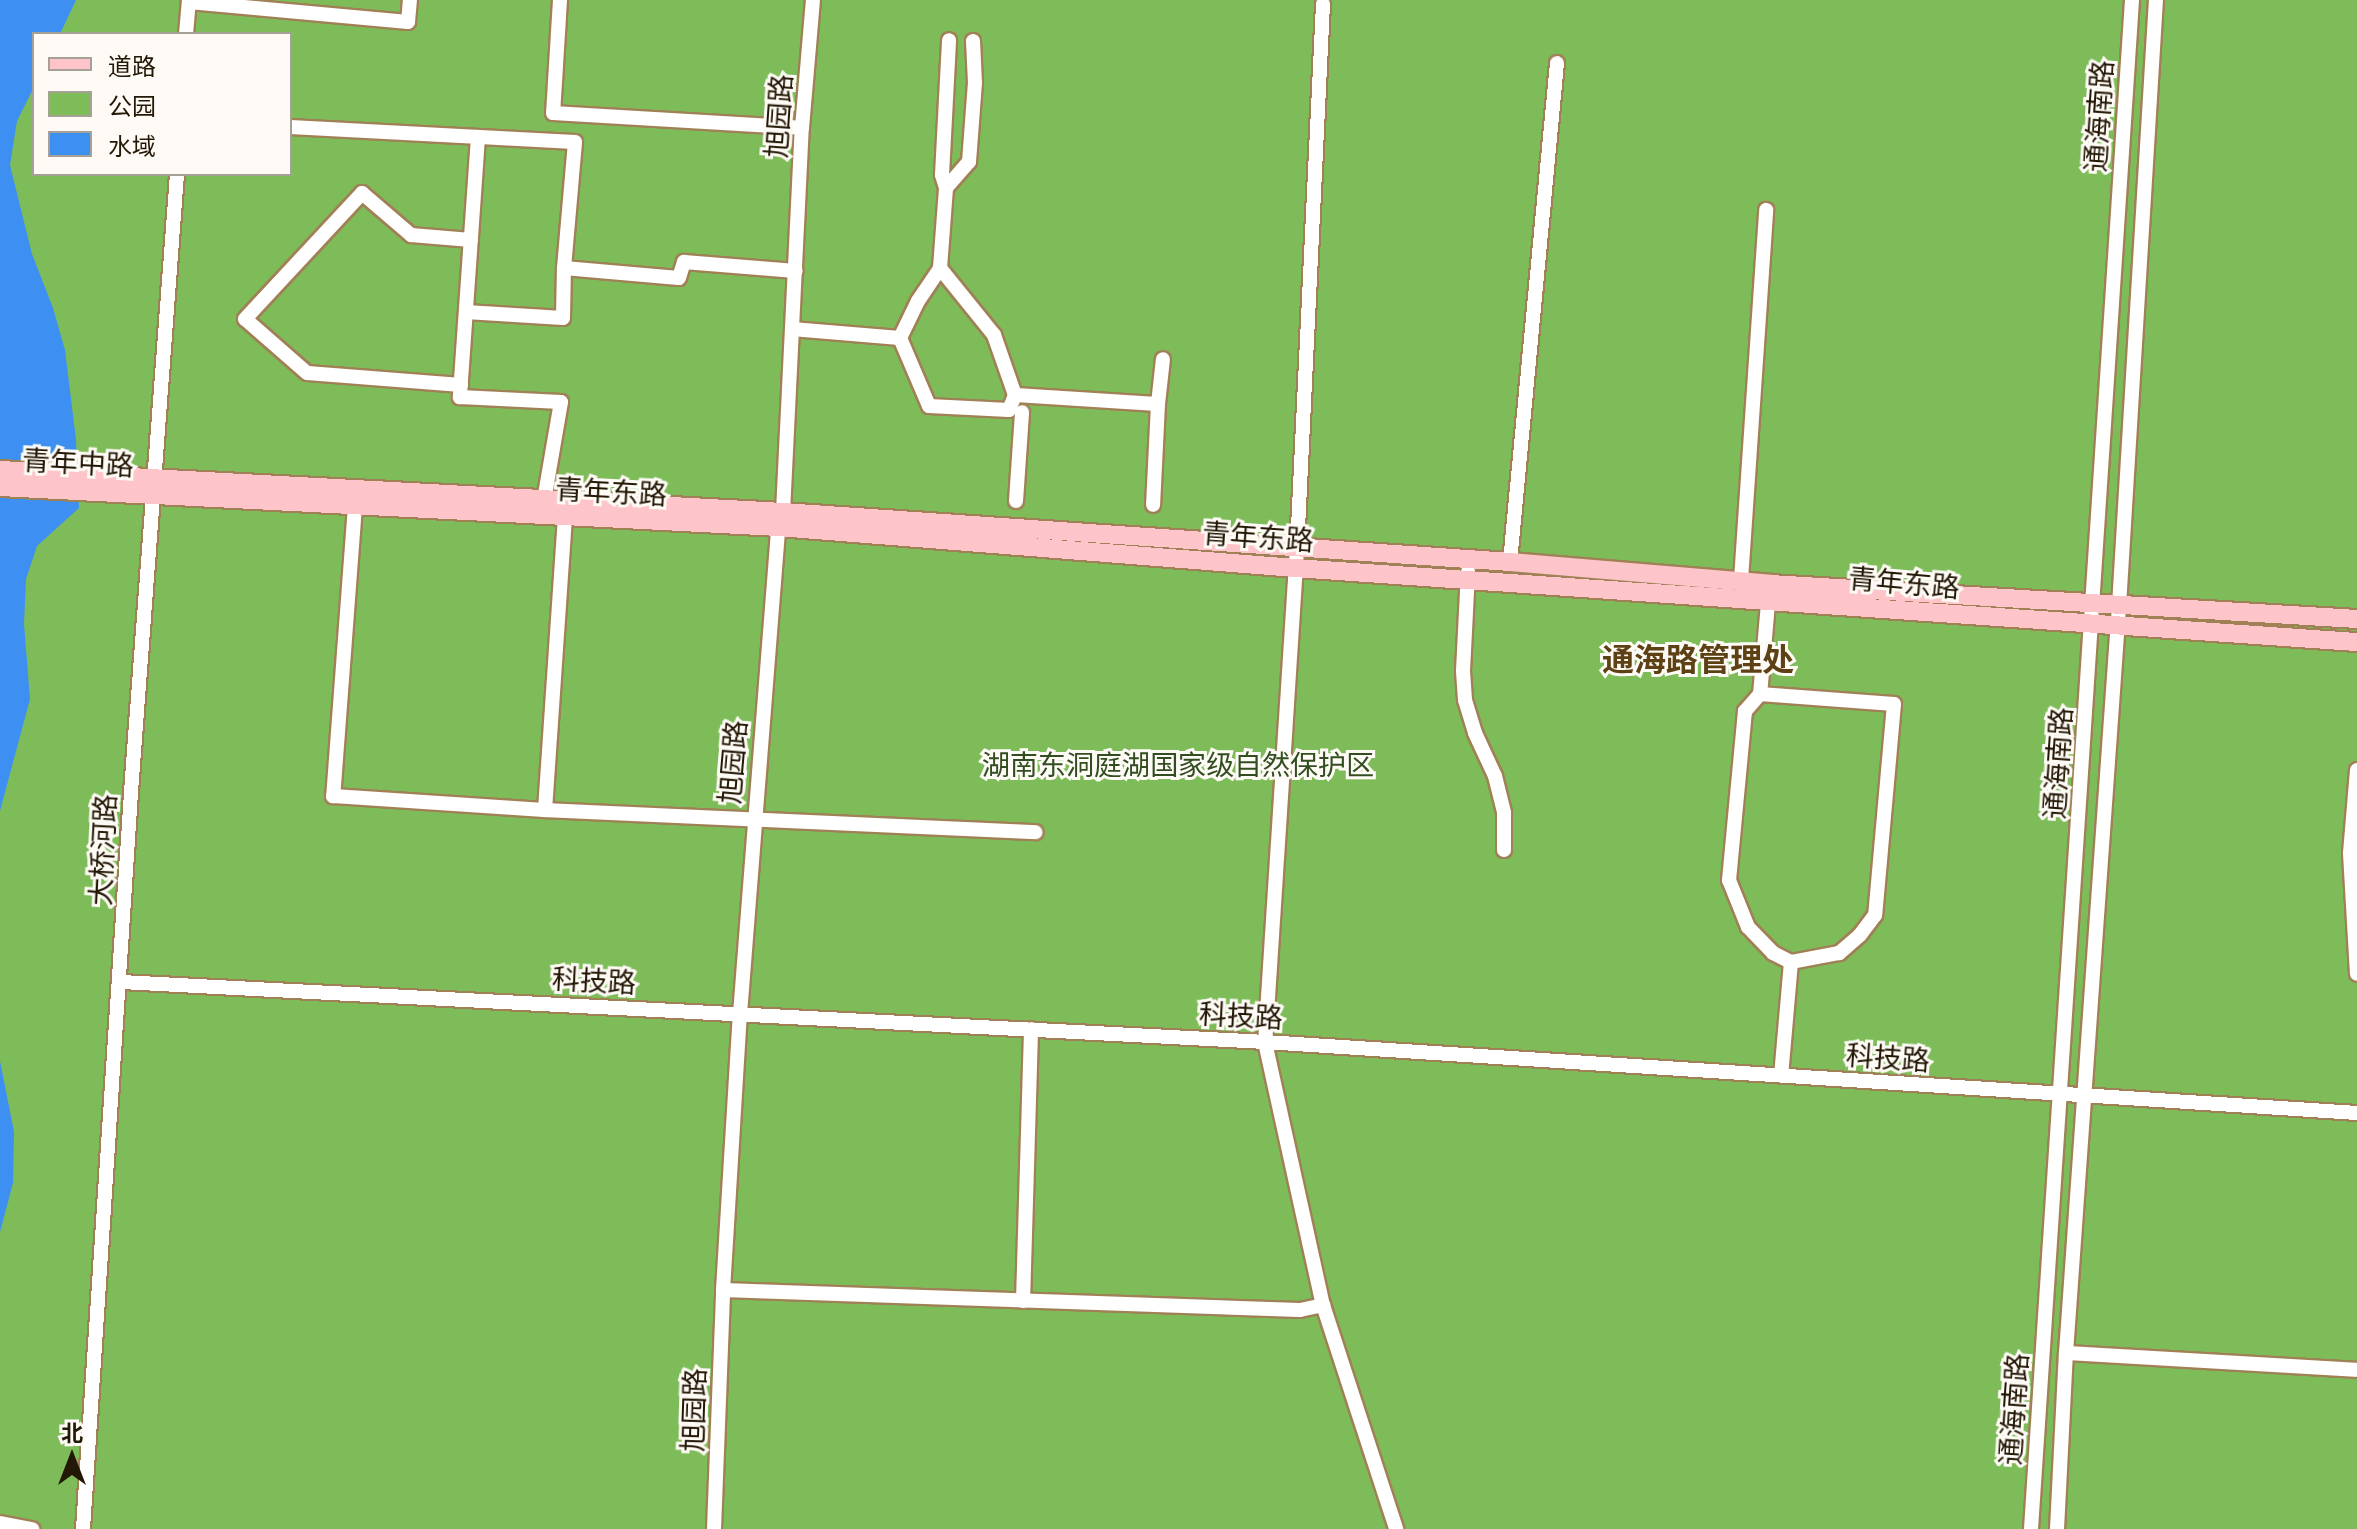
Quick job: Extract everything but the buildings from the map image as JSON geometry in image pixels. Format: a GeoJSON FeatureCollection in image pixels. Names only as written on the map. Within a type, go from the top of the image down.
{"type":"FeatureCollection","features":[{"type":"Feature","properties":{"kind":"main road"},"geometry":{"type":"LineString","coordinates":[[0,470],[146,485]]}},
{"type":"Feature","properties":{"kind":"main road","name":"青年东路"},"geometry":{"type":"LineString","coordinates":[[146,485],[544,500],[1296,558],[1468,579],[2357,619]]}},
{"type":"Feature","properties":{"kind":"main road","name":"青年东路"},"geometry":{"type":"LineString","coordinates":[[146,485],[355,506],[565,518],[780,519]]}},
{"type":"Feature","properties":{"kind":"main road","name":"青年中路"},"geometry":{"type":"LineString","coordinates":[[0,487],[146,485]]}},
{"type":"Feature","properties":{"kind":"main road","name":"青年东路"},"geometry":{"type":"LineString","coordinates":[[1296,558],[1510,562],[1741,580],[1769,591],[2093,625],[2357,642]]}},
{"type":"Feature","properties":{"kind":"street"},"geometry":{"type":"LineString","coordinates":[[186,32],[189,1],[408,22],[410,0]]}},
{"type":"Feature","properties":{"kind":"street"},"geometry":{"type":"LineString","coordinates":[[560,0],[553,113],[802,128]]}},
{"type":"Feature","properties":{"kind":"street","name":"旭园路"},"geometry":{"type":"LineString","coordinates":[[714,1529],[723,1290],[740,1014],[753,820],[780,519],[802,128],[813,0]]}},
{"type":"Feature","properties":{"kind":"street","name":"通海南路"},"geometry":{"type":"LineString","coordinates":[[2031,1529],[2132,0]]}},
{"type":"Feature","properties":{"kind":"street","name":"通海南路"},"geometry":{"type":"LineString","coordinates":[[2057,1529],[2156,0]]}},
{"type":"Feature","properties":{"kind":"street"},"geometry":{"type":"LineString","coordinates":[[1323,4],[1296,558],[1265,1042],[1323,1305],[1396,1529]]}},
{"type":"Feature","properties":{"kind":"street"},"geometry":{"type":"LineString","coordinates":[[949,40],[942,175],[946,188],[940,268],[918,301],[900,338],[929,406],[1015,411]]}},
{"type":"Feature","properties":{"kind":"street"},"geometry":{"type":"LineString","coordinates":[[946,188],[969,162],[975,83],[973,41]]}},
{"type":"Feature","properties":{"kind":"street"},"geometry":{"type":"LineString","coordinates":[[948,61],[972,63]]}},
{"type":"Feature","properties":{"kind":"street"},"geometry":{"type":"LineString","coordinates":[[1510,562],[1557,63]]}},
{"type":"Feature","properties":{"kind":"street"},"geometry":{"type":"LineString","coordinates":[[292,127],[575,142],[564,268],[563,318],[466,312]]}},
{"type":"Feature","properties":{"kind":"street"},"geometry":{"type":"LineString","coordinates":[[478,137],[460,397],[561,402],[544,500]]}},
{"type":"Feature","properties":{"kind":"street","name":"大桥河路"},"geometry":{"type":"LineString","coordinates":[[83,1529],[121,982],[146,485],[177,176]]}},
{"type":"Feature","properties":{"kind":"street"},"geometry":{"type":"LineString","coordinates":[[461,385],[307,373],[245,319],[362,193],[411,235],[471,240]]}},
{"type":"Feature","properties":{"kind":"street"},"geometry":{"type":"LineString","coordinates":[[1741,580],[1766,210]]}},
{"type":"Feature","properties":{"kind":"street"},"geometry":{"type":"LineString","coordinates":[[564,268],[679,278],[684,262],[796,271]]}},
{"type":"Feature","properties":{"kind":"street"},"geometry":{"type":"LineString","coordinates":[[940,268],[994,335],[1019,395],[1015,411],[1016,501]]}},
{"type":"Feature","properties":{"kind":"street"},"geometry":{"type":"LineString","coordinates":[[792,329],[900,338]]}},
{"type":"Feature","properties":{"kind":"street"},"geometry":{"type":"LineString","coordinates":[[1153,505],[1163,359]]}},
{"type":"Feature","properties":{"kind":"street"},"geometry":{"type":"LineString","coordinates":[[1019,395],[1158,404]]}},
{"type":"Feature","properties":{"kind":"street"},"geometry":{"type":"LineString","coordinates":[[355,506],[333,796],[545,810],[1036,832]]}},
{"type":"Feature","properties":{"kind":"street"},"geometry":{"type":"LineString","coordinates":[[545,810],[565,518]]}},
{"type":"Feature","properties":{"kind":"street"},"geometry":{"type":"LineString","coordinates":[[1469,560],[1463,671],[1465,700],[1475,733],[1495,776],[1504,813],[1504,850]]}},
{"type":"Feature","properties":{"kind":"street"},"geometry":{"type":"LineString","coordinates":[[1760,694],[1894,704],[1875,915],[1860,935],[1839,953],[1791,962],[1773,953],[1748,927],[1729,880],[1745,711],[1760,694],[1769,591]]}},
{"type":"Feature","properties":{"kind":"street"},"geometry":{"type":"LineString","coordinates":[[2357,770],[2350,853],[2357,974]]}},
{"type":"Feature","properties":{"kind":"street"},"geometry":{"type":"LineString","coordinates":[[1781,1076],[1791,962]]}},
{"type":"Feature","properties":{"kind":"street","name":"科技路"},"geometry":{"type":"LineString","coordinates":[[121,982],[1265,1042],[2357,1113]]}},
{"type":"Feature","properties":{"kind":"street"},"geometry":{"type":"LineString","coordinates":[[1023,1301],[1031,1029]]}},
{"type":"Feature","properties":{"kind":"street"},"geometry":{"type":"LineString","coordinates":[[723,1290],[1300,1310],[1323,1305]]}},
{"type":"Feature","properties":{"kind":"street"},"geometry":{"type":"LineString","coordinates":[[2066,1353],[2357,1370]]}},
{"type":"Feature","properties":{"kind":"street"},"geometry":{"type":"LineString","coordinates":[[0,1523],[32,1529]]}},
{"type":"Feature","properties":{"kind":"green space","name":"湖南东洞庭湖国家级自然保护区"},"geometry":{"type":"Polygon","coordinates":[[[0,0],[2357,0],[2357,1529],[0,1529],[0,0]]]}},
{"type":"Feature","properties":{"kind":"water"},"geometry":{"type":"Polygon","coordinates":[[[0,0],[76,0],[61,32],[32,32],[32,91],[17,121],[10,165],[32,254],[65,350],[76,440],[79,508],[37,546],[26,579],[24,624],[30,699],[0,811],[0,0]]]}},
{"type":"Feature","properties":{"kind":"water"},"geometry":{"type":"Polygon","coordinates":[[[0,1061],[14,1132],[13,1183],[0,1232],[0,1061]]]}},
{"type":"Feature","properties":{"kind":"district","name":"通海路管理处"},"geometry":{"type":"Point","coordinates":[1698,659]}}]}
